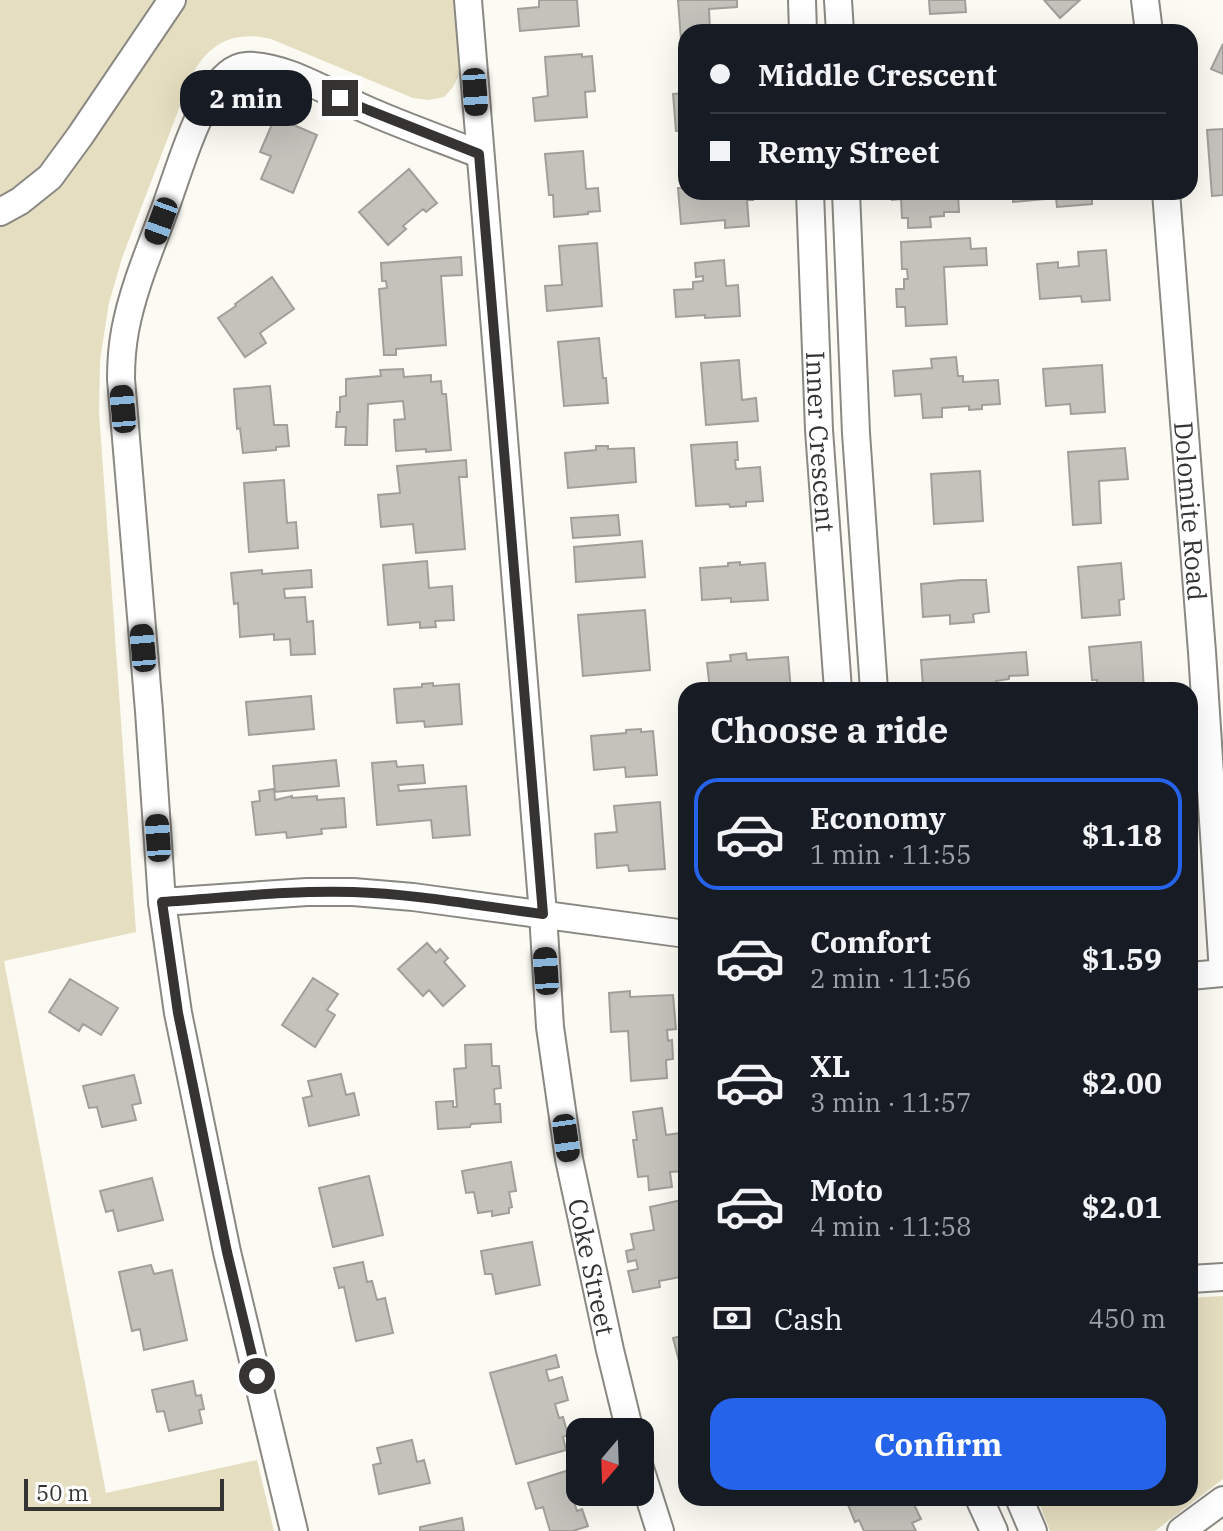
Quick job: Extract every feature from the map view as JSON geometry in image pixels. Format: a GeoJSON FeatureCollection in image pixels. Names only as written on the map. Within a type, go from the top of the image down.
{"type":"FeatureCollection","features":[{"type":"Feature","properties":{"kind":"street"},"geometry":{"type":"LineString","coordinates":[[0,212],[20,201],[50,177],[172,0]]}},
{"type":"Feature","properties":{"kind":"street","name":"Coke Street"},"geometry":{"type":"LineString","coordinates":[[468,0],[550,1027],[569,1159],[627,1418]]}},
{"type":"Feature","properties":{"kind":"street"},"geometry":{"type":"LineString","coordinates":[[802,0],[803,24]]}},
{"type":"Feature","properties":{"kind":"street"},"geometry":{"type":"LineString","coordinates":[[838,0],[840,24]]}},
{"type":"Feature","properties":{"kind":"street"},"geometry":{"type":"LineString","coordinates":[[1145,0],[1148,24]]}},
{"type":"Feature","properties":{"kind":"street"},"geometry":{"type":"LineString","coordinates":[[294,1531],[227,1252],[178,1013],[162,902],[121,354],[140,279],[194,131],[208,100],[232,70],[250,65],[289,75],[479,154]]}},
{"type":"Feature","properties":{"kind":"street","name":"Inner Crescent"},"geometry":{"type":"LineString","coordinates":[[810,200],[819,430],[837,682]]}},
{"type":"Feature","properties":{"kind":"street","name":"Inner Crescent"},"geometry":{"type":"LineString","coordinates":[[846,200],[856,433],[873,682]]}},
{"type":"Feature","properties":{"kind":"street","name":"Dolomite Road"},"geometry":{"type":"LineString","coordinates":[[1167,200],[1202,652],[1223,973]]}},
{"type":"Feature","properties":{"kind":"street"},"geometry":{"type":"LineString","coordinates":[[162,902],[307,892],[353,892],[413,897],[678,933]]}},
{"type":"Feature","properties":{"kind":"street"},"geometry":{"type":"LineString","coordinates":[[1198,975],[1223,973]]}},
{"type":"Feature","properties":{"kind":"street"},"geometry":{"type":"LineString","coordinates":[[1198,1279],[1223,1277]]}},
{"type":"Feature","properties":{"kind":"street"},"geometry":{"type":"LineString","coordinates":[[1181,1531],[1223,1500]]}},
{"type":"Feature","properties":{"kind":"street"},"geometry":{"type":"LineString","coordinates":[[652,1506],[660,1531]]}},
{"type":"Feature","properties":{"kind":"street"},"geometry":{"type":"LineString","coordinates":[[983,1506],[994,1531]]}},
{"type":"Feature","properties":{"kind":"street"},"geometry":{"type":"LineString","coordinates":[[1022,1506],[1033,1531]]}},
{"type":"Feature","properties":{"kind":"shaded area"},"geometry":{"type":"Polygon","coordinates":[[[0,0],[456,0],[459,75],[444,97],[429,100],[413,98],[271,39],[258,37],[245,36],[224,42],[205,55],[191,77],[122,258],[109,303],[100,360],[99,412],[136,932],[4,961],[106,1493],[257,1460],[274,1531],[0,1531],[0,0]]]}},
{"type":"Feature","properties":{"kind":"shaded area"},"geometry":{"type":"Polygon","coordinates":[[[1223,1296],[1223,1479],[1198,1498],[1198,1298],[1223,1296]]]}},
{"type":"Feature","properties":{"kind":"shaded area"},"geometry":{"type":"Polygon","coordinates":[[[1040,1506],[1188,1506],[1155,1531],[1050,1531],[1040,1506]]]}},
{"type":"Feature","properties":{"kind":"building"},"geometry":{"type":"Polygon","coordinates":[[[539,0],[577,0],[579,26],[520,31],[518,9],[539,7],[539,0]]]}},
{"type":"Feature","properties":{"kind":"building"},"geometry":{"type":"Polygon","coordinates":[[[678,0],[737,0],[737,7],[709,9],[710,24],[680,24],[678,0]]]}},
{"type":"Feature","properties":{"kind":"building"},"geometry":{"type":"Polygon","coordinates":[[[929,0],[965,0],[966,12],[930,14],[929,0]]]}},
{"type":"Feature","properties":{"kind":"building"},"geometry":{"type":"Polygon","coordinates":[[[1044,0],[1080,0],[1060,18],[1044,0]]]}},
{"type":"Feature","properties":{"kind":"building"},"geometry":{"type":"Polygon","coordinates":[[[1223,44],[1223,74],[1211,69],[1223,44]]]}},
{"type":"Feature","properties":{"kind":"building"},"geometry":{"type":"Polygon","coordinates":[[[582,54],[582,57],[592,56],[595,91],[585,92],[587,117],[535,121],[533,98],[548,96],[545,57],[582,54]]]}},
{"type":"Feature","properties":{"kind":"building"},"geometry":{"type":"Polygon","coordinates":[[[673,94],[678,94],[678,131],[676,131],[673,94]]]}},
{"type":"Feature","properties":{"kind":"building"},"geometry":{"type":"Polygon","coordinates":[[[275,117],[317,135],[293,193],[261,179],[271,156],[260,152],[275,117]]]}},
{"type":"Feature","properties":{"kind":"building"},"geometry":{"type":"Polygon","coordinates":[[[1223,129],[1223,195],[1212,196],[1207,130],[1223,129]]]}},
{"type":"Feature","properties":{"kind":"building"},"geometry":{"type":"Polygon","coordinates":[[[583,151],[586,189],[598,188],[600,211],[554,217],[545,154],[583,151]]]}},
{"type":"Feature","properties":{"kind":"building"},"geometry":{"type":"Polygon","coordinates":[[[409,169],[437,203],[426,212],[423,209],[403,226],[406,229],[388,245],[359,212],[409,169]]]}},
{"type":"Feature","properties":{"kind":"building"},"geometry":{"type":"Polygon","coordinates":[[[679,200],[747,200],[749,226],[725,228],[725,220],[681,224],[679,200]]]}},
{"type":"Feature","properties":{"kind":"building"},"geometry":{"type":"Polygon","coordinates":[[[901,200],[958,200],[959,212],[944,212],[944,216],[930,217],[931,227],[908,228],[908,218],[902,218],[901,200]]]}},
{"type":"Feature","properties":{"kind":"building"},"geometry":{"type":"Polygon","coordinates":[[[1056,200],[1092,200],[1092,204],[1057,207],[1056,200]]]}},
{"type":"Feature","properties":{"kind":"building"},"geometry":{"type":"Polygon","coordinates":[[[970,238],[971,249],[986,248],[987,265],[944,267],[947,324],[906,326],[905,307],[897,307],[896,289],[904,289],[904,279],[908,279],[907,269],[902,269],[901,242],[970,238]]]}},
{"type":"Feature","properties":{"kind":"building"},"geometry":{"type":"Polygon","coordinates":[[[597,243],[602,306],[547,311],[545,286],[562,285],[559,246],[597,243]]]}},
{"type":"Feature","properties":{"kind":"building"},"geometry":{"type":"Polygon","coordinates":[[[1106,250],[1110,300],[1082,302],[1081,296],[1040,299],[1037,264],[1058,262],[1058,268],[1079,266],[1078,252],[1106,250]]]}},
{"type":"Feature","properties":{"kind":"building"},"geometry":{"type":"Polygon","coordinates":[[[461,257],[462,275],[441,276],[446,345],[396,349],[396,355],[384,355],[379,289],[387,288],[386,281],[382,281],[381,263],[461,257]]]}},
{"type":"Feature","properties":{"kind":"building"},"geometry":{"type":"Polygon","coordinates":[[[724,260],[726,286],[738,285],[740,316],[676,317],[674,290],[693,289],[693,282],[703,281],[703,276],[696,277],[695,263],[724,260]]]}},
{"type":"Feature","properties":{"kind":"building"},"geometry":{"type":"Polygon","coordinates":[[[272,277],[294,309],[260,333],[266,343],[245,357],[218,318],[272,277]]]}},
{"type":"Feature","properties":{"kind":"building"},"geometry":{"type":"Polygon","coordinates":[[[599,338],[608,403],[564,406],[558,342],[599,338]]]}},
{"type":"Feature","properties":{"kind":"building"},"geometry":{"type":"Polygon","coordinates":[[[956,357],[958,376],[963,376],[963,382],[998,380],[1000,404],[982,405],[982,409],[969,410],[969,406],[942,408],[942,417],[923,418],[921,394],[895,396],[893,371],[932,368],[931,359],[956,357]]]}},
{"type":"Feature","properties":{"kind":"building"},"geometry":{"type":"Polygon","coordinates":[[[739,360],[742,400],[756,398],[758,421],[706,425],[701,363],[739,360]]]}},
{"type":"Feature","properties":{"kind":"building"},"geometry":{"type":"Polygon","coordinates":[[[1102,365],[1105,412],[1071,414],[1070,404],[1046,406],[1043,369],[1102,365]]]}},
{"type":"Feature","properties":{"kind":"building"},"geometry":{"type":"Polygon","coordinates":[[[403,369],[404,377],[431,375],[431,382],[441,381],[442,394],[446,394],[451,450],[396,451],[394,420],[405,419],[403,401],[368,404],[367,445],[345,445],[346,427],[336,427],[340,397],[346,396],[346,379],[381,376],[380,370],[403,369]]]}},
{"type":"Feature","properties":{"kind":"building"},"geometry":{"type":"Polygon","coordinates":[[[270,386],[274,425],[287,425],[289,446],[243,453],[240,428],[237,429],[234,389],[270,386]]]}},
{"type":"Feature","properties":{"kind":"building"},"geometry":{"type":"Polygon","coordinates":[[[737,442],[736,469],[760,467],[763,501],[746,502],[746,506],[696,506],[691,445],[737,442]]]}},
{"type":"Feature","properties":{"kind":"building"},"geometry":{"type":"Polygon","coordinates":[[[596,446],[634,448],[636,482],[568,488],[565,453],[596,450],[596,446]]]}},
{"type":"Feature","properties":{"kind":"building"},"geometry":{"type":"Polygon","coordinates":[[[1125,448],[1128,479],[1099,481],[1101,523],[1073,525],[1068,452],[1125,448]]]}},
{"type":"Feature","properties":{"kind":"building"},"geometry":{"type":"Polygon","coordinates":[[[466,460],[467,477],[459,477],[465,549],[416,553],[413,524],[381,527],[378,495],[400,493],[397,466],[466,460]]]}},
{"type":"Feature","properties":{"kind":"building"},"geometry":{"type":"Polygon","coordinates":[[[980,471],[983,521],[934,524],[931,474],[980,471]]]}},
{"type":"Feature","properties":{"kind":"building"},"geometry":{"type":"Polygon","coordinates":[[[284,480],[287,523],[296,522],[298,548],[249,552],[244,483],[284,480]]]}},
{"type":"Feature","properties":{"kind":"building"},"geometry":{"type":"Polygon","coordinates":[[[618,515],[620,535],[573,538],[571,518],[618,515]]]}},
{"type":"Feature","properties":{"kind":"building"},"geometry":{"type":"Polygon","coordinates":[[[642,541],[645,577],[576,582],[574,547],[642,541]]]}},
{"type":"Feature","properties":{"kind":"building"},"geometry":{"type":"Polygon","coordinates":[[[427,561],[429,588],[452,586],[454,620],[435,621],[436,627],[420,628],[420,622],[388,625],[383,565],[427,561]]]}},
{"type":"Feature","properties":{"kind":"building"},"geometry":{"type":"Polygon","coordinates":[[[740,562],[740,565],[765,563],[768,600],[702,600],[700,568],[740,562]]]}},
{"type":"Feature","properties":{"kind":"building"},"geometry":{"type":"Polygon","coordinates":[[[1121,563],[1124,599],[1119,600],[1120,615],[1082,618],[1078,567],[1121,563]]]}},
{"type":"Feature","properties":{"kind":"building"},"geometry":{"type":"Polygon","coordinates":[[[262,570],[262,574],[311,570],[312,587],[284,589],[285,598],[305,597],[307,622],[313,621],[315,654],[291,655],[290,639],[274,640],[274,634],[240,637],[238,603],[234,604],[231,573],[262,570]]]}},
{"type":"Feature","properties":{"kind":"building"},"geometry":{"type":"Polygon","coordinates":[[[986,580],[989,612],[973,614],[974,622],[950,624],[950,615],[923,617],[921,584],[986,580]]]}},
{"type":"Feature","properties":{"kind":"building"},"geometry":{"type":"Polygon","coordinates":[[[645,610],[650,670],[583,676],[578,615],[645,610]]]}},
{"type":"Feature","properties":{"kind":"building"},"geometry":{"type":"Polygon","coordinates":[[[1141,642],[1144,682],[1092,680],[1089,647],[1141,642]]]}},
{"type":"Feature","properties":{"kind":"building"},"geometry":{"type":"Polygon","coordinates":[[[1026,652],[1028,675],[1009,676],[1009,679],[996,682],[923,682],[921,660],[1026,652]]]}},
{"type":"Feature","properties":{"kind":"building"},"geometry":{"type":"Polygon","coordinates":[[[746,653],[747,660],[788,657],[790,682],[709,682],[707,663],[731,661],[730,655],[746,653]]]}},
{"type":"Feature","properties":{"kind":"building"},"geometry":{"type":"Polygon","coordinates":[[[433,683],[433,686],[459,684],[462,724],[425,727],[424,721],[397,723],[394,689],[433,683]]]}},
{"type":"Feature","properties":{"kind":"building"},"geometry":{"type":"Polygon","coordinates":[[[311,696],[314,729],[249,735],[246,702],[311,696]]]}},
{"type":"Feature","properties":{"kind":"building"},"geometry":{"type":"Polygon","coordinates":[[[641,729],[641,732],[653,731],[657,775],[626,777],[625,767],[594,770],[591,736],[641,729]]]}},
{"type":"Feature","properties":{"kind":"building"},"geometry":{"type":"Polygon","coordinates":[[[336,760],[339,786],[275,792],[273,766],[336,760]]]}},
{"type":"Feature","properties":{"kind":"building"},"geometry":{"type":"Polygon","coordinates":[[[396,761],[397,767],[423,765],[425,783],[398,785],[399,791],[466,786],[470,835],[433,838],[431,820],[377,825],[372,763],[396,761]]]}},
{"type":"Feature","properties":{"kind":"building"},"geometry":{"type":"Polygon","coordinates":[[[274,789],[275,800],[292,796],[317,796],[317,800],[344,798],[346,827],[321,829],[322,834],[287,838],[286,832],[256,835],[252,802],[260,801],[259,791],[274,789]]]}},
{"type":"Feature","properties":{"kind":"building"},"geometry":{"type":"Polygon","coordinates":[[[660,802],[665,869],[629,871],[628,865],[597,868],[595,834],[617,832],[614,806],[660,802]]]}},
{"type":"Feature","properties":{"kind":"building"},"geometry":{"type":"Polygon","coordinates":[[[427,943],[436,953],[440,949],[448,958],[444,962],[465,986],[443,1006],[429,990],[423,996],[398,969],[427,943]]]}},
{"type":"Feature","properties":{"kind":"building"},"geometry":{"type":"Polygon","coordinates":[[[313,978],[338,994],[327,1010],[335,1015],[315,1047],[282,1025],[313,978]]]}},
{"type":"Feature","properties":{"kind":"building"},"geometry":{"type":"Polygon","coordinates":[[[70,979],[118,1008],[101,1035],[83,1024],[79,1031],[49,1012],[70,979]]]}},
{"type":"Feature","properties":{"kind":"building"},"geometry":{"type":"Polygon","coordinates":[[[630,991],[630,997],[673,995],[676,1029],[667,1030],[668,1041],[672,1040],[673,1059],[666,1060],[667,1078],[631,1081],[628,1031],[611,1032],[609,993],[630,991]]]}},
{"type":"Feature","properties":{"kind":"building"},"geometry":{"type":"Polygon","coordinates":[[[491,1044],[492,1066],[499,1066],[501,1088],[494,1089],[495,1104],[500,1104],[501,1122],[438,1129],[436,1102],[453,1101],[453,1107],[457,1107],[454,1069],[466,1068],[465,1045],[491,1044]]]}},
{"type":"Feature","properties":{"kind":"building"},"geometry":{"type":"Polygon","coordinates":[[[341,1074],[346,1095],[354,1093],[359,1115],[309,1126],[303,1098],[312,1096],[308,1081],[341,1074]]]}},
{"type":"Feature","properties":{"kind":"building"},"geometry":{"type":"Polygon","coordinates":[[[134,1075],[141,1103],[132,1105],[136,1120],[102,1127],[97,1107],[89,1108],[83,1086],[134,1075]]]}},
{"type":"Feature","properties":{"kind":"building"},"geometry":{"type":"Polygon","coordinates":[[[662,1108],[666,1135],[678,1133],[678,1171],[670,1172],[672,1187],[649,1190],[648,1176],[638,1177],[633,1112],[662,1108]]]}},
{"type":"Feature","properties":{"kind":"building"},"geometry":{"type":"Polygon","coordinates":[[[511,1162],[516,1191],[509,1192],[512,1207],[509,1213],[492,1216],[492,1211],[478,1213],[474,1192],[466,1193],[462,1171],[511,1162]]]}},
{"type":"Feature","properties":{"kind":"building"},"geometry":{"type":"Polygon","coordinates":[[[369,1176],[383,1235],[333,1247],[319,1188],[369,1176]]]}},
{"type":"Feature","properties":{"kind":"building"},"geometry":{"type":"Polygon","coordinates":[[[152,1178],[163,1220],[118,1231],[113,1210],[106,1212],[100,1191],[152,1178]]]}},
{"type":"Feature","properties":{"kind":"building"},"geometry":{"type":"Polygon","coordinates":[[[678,1201],[678,1277],[659,1281],[660,1287],[633,1292],[628,1271],[638,1269],[636,1260],[628,1262],[626,1251],[634,1249],[631,1234],[654,1230],[650,1207],[678,1201]]]}},
{"type":"Feature","properties":{"kind":"building"},"geometry":{"type":"Polygon","coordinates":[[[532,1242],[540,1285],[496,1294],[492,1274],[485,1274],[481,1251],[532,1242]]]}},
{"type":"Feature","properties":{"kind":"building"},"geometry":{"type":"Polygon","coordinates":[[[363,1262],[367,1282],[372,1281],[377,1300],[385,1298],[393,1333],[356,1341],[344,1287],[339,1288],[334,1268],[363,1262]]]}},
{"type":"Feature","properties":{"kind":"building"},"geometry":{"type":"Polygon","coordinates":[[[151,1265],[154,1274],[172,1270],[187,1340],[144,1350],[140,1329],[132,1331],[119,1272],[151,1265]]]}},
{"type":"Feature","properties":{"kind":"building"},"geometry":{"type":"Polygon","coordinates":[[[678,1337],[678,1357],[673,1338],[678,1337]]]}},
{"type":"Feature","properties":{"kind":"building"},"geometry":{"type":"Polygon","coordinates":[[[556,1355],[559,1367],[546,1370],[549,1381],[562,1377],[568,1400],[555,1404],[566,1428],[566,1436],[563,1437],[566,1450],[516,1464],[490,1373],[556,1355]]]}},
{"type":"Feature","properties":{"kind":"building"},"geometry":{"type":"Polygon","coordinates":[[[193,1381],[196,1396],[201,1395],[204,1409],[199,1410],[202,1423],[169,1431],[164,1411],[157,1412],[152,1390],[193,1381]]]}},
{"type":"Feature","properties":{"kind":"building"},"geometry":{"type":"Polygon","coordinates":[[[412,1440],[417,1462],[424,1460],[430,1483],[379,1494],[373,1465],[381,1463],[377,1448],[412,1440]]]}},
{"type":"Feature","properties":{"kind":"building"},"geometry":{"type":"Polygon","coordinates":[[[566,1471],[566,1506],[575,1506],[577,1511],[582,1509],[588,1526],[573,1531],[550,1531],[543,1507],[536,1509],[528,1483],[566,1471]]]}},
{"type":"Feature","properties":{"kind":"building"},"geometry":{"type":"Polygon","coordinates":[[[848,1506],[915,1506],[921,1519],[912,1523],[916,1531],[864,1531],[859,1520],[855,1522],[848,1506]]]}},
{"type":"Feature","properties":{"kind":"building"},"geometry":{"type":"Polygon","coordinates":[[[462,1518],[464,1531],[420,1531],[420,1527],[462,1518]]]}},
{"type":"Feature","properties":{"kind":"route"},"geometry":{"type":"LineString","coordinates":[[257,1376],[227,1252],[178,1013],[162,902],[307,892],[353,892],[543,914],[479,154],[340,98]]}}]}
